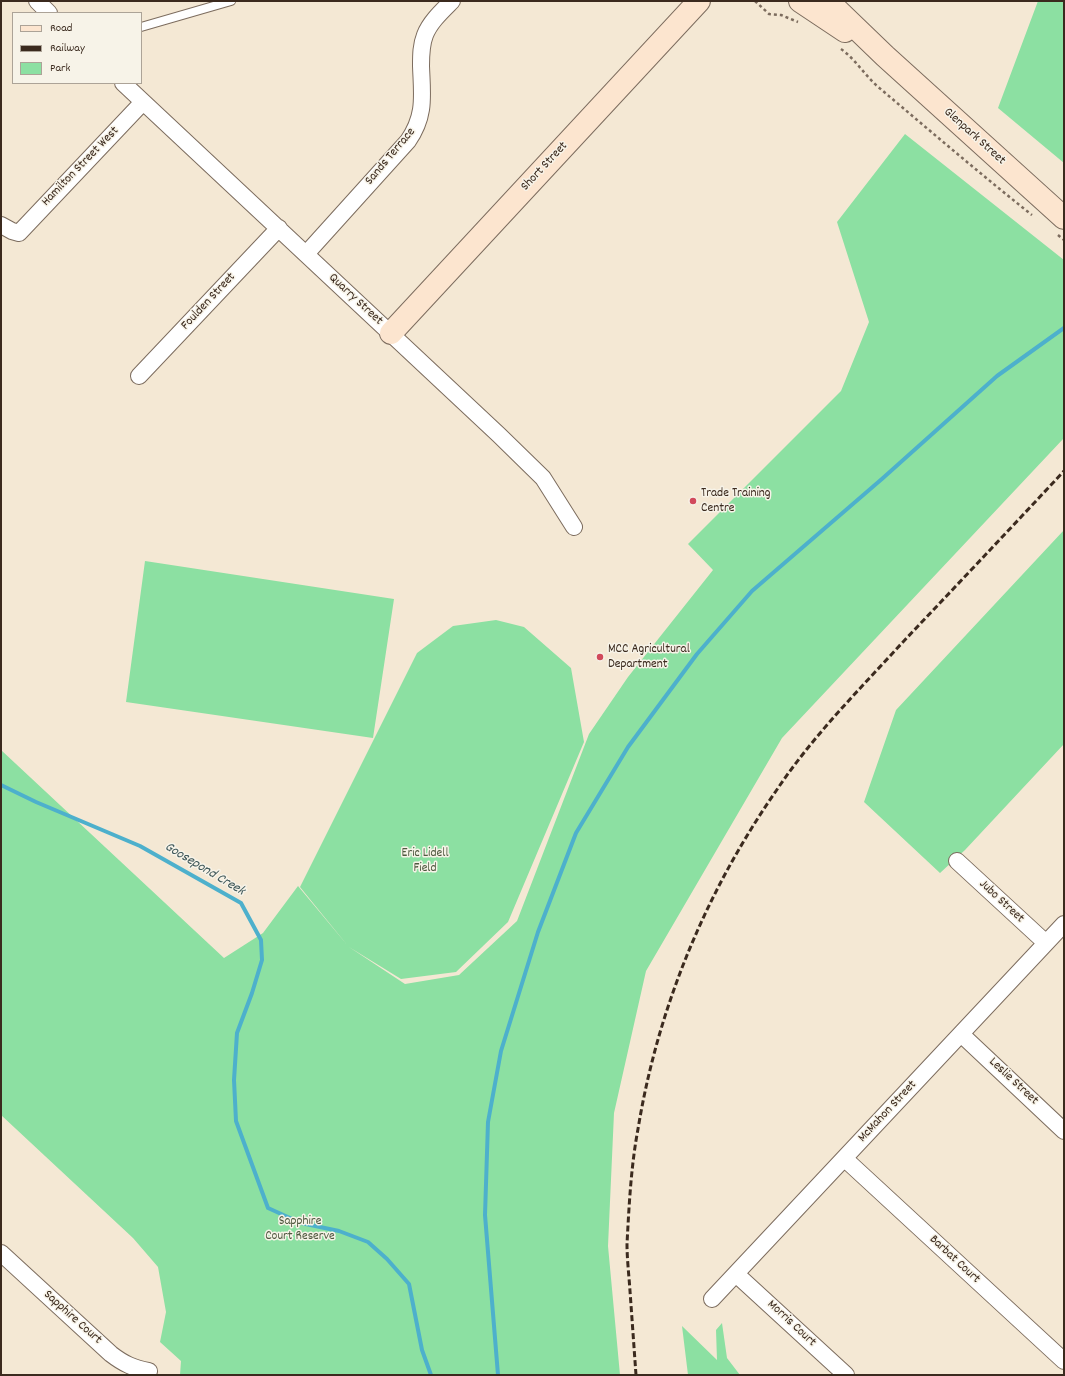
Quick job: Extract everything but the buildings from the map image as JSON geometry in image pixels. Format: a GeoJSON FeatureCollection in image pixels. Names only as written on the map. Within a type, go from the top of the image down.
{"type":"FeatureCollection","features":[{"type":"Feature","properties":{"kind":"street"},"geometry":{"type":"LineString","coordinates":[[37,1],[48,12]]}},
{"type":"Feature","properties":{"kind":"street","name":"Sands Terrace"},"geometry":{"type":"LineString","coordinates":[[306,254],[415,131],[422,107],[421,54],[423,40],[430,25],[452,1]]}},
{"type":"Feature","properties":{"kind":"street","name":"Short Street"},"geometry":{"type":"LineString","coordinates":[[391,333],[699,1]]}},
{"type":"Feature","properties":{"kind":"street","name":"Glenpark Street"},"geometry":{"type":"LineString","coordinates":[[800,1],[885,56]]}},
{"type":"Feature","properties":{"kind":"street","name":"Glenpark Street"},"geometry":{"type":"LineString","coordinates":[[828,1],[1060,226]]}},
{"type":"Feature","properties":{"kind":"street","name":"Quarry Street"},"geometry":{"type":"LineString","coordinates":[[124,84],[391,333],[543,478],[574,527]]}},
{"type":"Feature","properties":{"kind":"street","name":"Hamilton Street West"},"geometry":{"type":"LineString","coordinates":[[1,225],[19,233],[143,102]]}},
{"type":"Feature","properties":{"kind":"street","name":"Foulden Street"},"geometry":{"type":"LineString","coordinates":[[139,376],[279,228]]}},
{"type":"Feature","properties":{"kind":"street","name":"Jubo Street"},"geometry":{"type":"LineString","coordinates":[[957,861],[1046,943]]}},
{"type":"Feature","properties":{"kind":"street","name":"McMahon Street"},"geometry":{"type":"LineString","coordinates":[[712,1299],[845,1159],[1046,943],[1064,926]]}},
{"type":"Feature","properties":{"kind":"street","name":"Leslie Street"},"geometry":{"type":"LineString","coordinates":[[961,1034],[1064,1131]]}},
{"type":"Feature","properties":{"kind":"street","name":"Barbat Court"},"geometry":{"type":"LineString","coordinates":[[845,1159],[1064,1361]]}},
{"type":"Feature","properties":{"kind":"street","name":"Sapphire Court"},"geometry":{"type":"LineString","coordinates":[[1,1253],[111,1354],[134,1369],[149,1371]]}},
{"type":"Feature","properties":{"kind":"street","name":"Morris Court"},"geometry":{"type":"LineString","coordinates":[[736,1274],[846,1375]]}},
{"type":"Feature","properties":{"kind":"lane"},"geometry":{"type":"LineString","coordinates":[[142,27],[231,1]]}},
{"type":"Feature","properties":{"kind":"path"},"geometry":{"type":"LineString","coordinates":[[755,1],[769,14],[781,15],[804,24]]}},
{"type":"Feature","properties":{"kind":"path"},"geometry":{"type":"LineString","coordinates":[[838,46],[850,55],[874,83],[943,142],[1038,219]]}},
{"type":"Feature","properties":{"kind":"path"},"geometry":{"type":"LineString","coordinates":[[1060,226],[1064,240]]}},
{"type":"Feature","properties":{"kind":"green space"},"geometry":{"type":"Polygon","coordinates":[[[1038,1],[1064,1],[1064,163],[998,108],[1038,1]]]}},
{"type":"Feature","properties":{"kind":"green space"},"geometry":{"type":"Polygon","coordinates":[[[905,134],[1064,260],[1064,438],[782,738],[646,971],[614,1113],[608,1246],[620,1375],[180,1375],[181,1361],[160,1342],[166,1312],[158,1267],[133,1238],[1,1115],[1,750],[224,958],[263,933],[298,886],[348,946],[300,887],[417,653],[453,626],[496,620],[524,627],[571,668],[584,742],[508,922],[456,972],[401,979],[349,947],[405,984],[459,975],[517,921],[589,734],[628,677],[713,570],[688,544],[841,391],[869,322],[837,222],[905,134]]]}},
{"type":"Feature","properties":{"kind":"green space"},"geometry":{"type":"Polygon","coordinates":[[[1064,530],[1064,744],[965,850],[940,873],[864,802],[896,710],[1064,530]]]}},
{"type":"Feature","properties":{"kind":"green space"},"geometry":{"type":"Polygon","coordinates":[[[145,561],[394,599],[373,738],[126,702],[145,561]]]}},
{"type":"Feature","properties":{"kind":"green space"},"geometry":{"type":"Polygon","coordinates":[[[722,1323],[727,1358],[740,1375],[688,1375],[682,1326],[717,1360],[716,1330],[722,1323]]]}},
{"type":"Feature","properties":{"kind":"waterway"},"geometry":{"type":"LineString","coordinates":[[498,1375],[485,1215],[488,1122],[501,1051],[538,932],[576,833],[628,747],[697,654],[752,591],[883,478],[997,376],[1064,328]]}},
{"type":"Feature","properties":{"kind":"waterway","name":"Goosepond Creek"},"geometry":{"type":"LineString","coordinates":[[1,785],[36,802],[140,846],[241,903],[261,940],[262,960],[252,993],[237,1033],[234,1080],[236,1121],[268,1208],[301,1223],[339,1231],[368,1242],[387,1259],[409,1284],[422,1350],[431,1375]]}},
{"type":"Feature","properties":{"kind":"railway"},"geometry":{"type":"LineString","coordinates":[[636,1375],[627,1244],[636,1143],[647,1084],[658,1039],[688,952],[707,910],[728,869],[751,830],[790,771],[820,733],[902,643],[1064,471]]}},
{"type":"Feature","properties":{"kind":"place","name":"Trade Training Centre"},"geometry":{"type":"Point","coordinates":[693,501]}},
{"type":"Feature","properties":{"kind":"place","name":"MCC Agricultural Department"},"geometry":{"type":"Point","coordinates":[600,657]}},
{"type":"Feature","properties":{"kind":"park label","name":"Eric Lidell Field"},"geometry":{"type":"Point","coordinates":[425,862]}},
{"type":"Feature","properties":{"kind":"park label","name":"Sapphire Court Reserve"},"geometry":{"type":"Point","coordinates":[300,1230]}}]}
